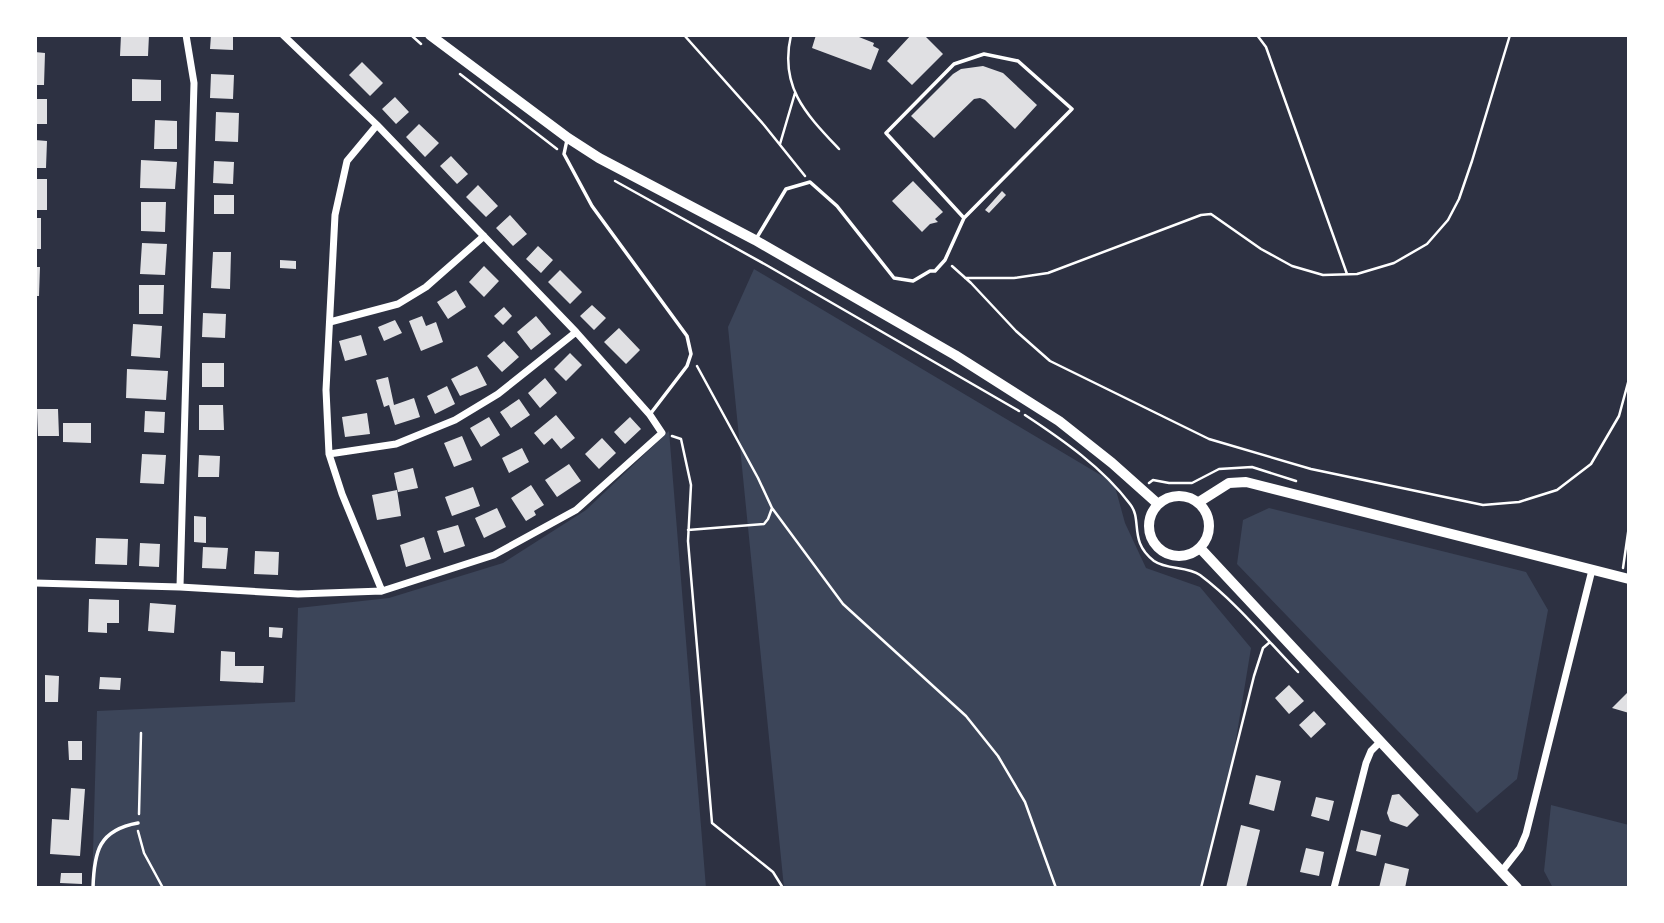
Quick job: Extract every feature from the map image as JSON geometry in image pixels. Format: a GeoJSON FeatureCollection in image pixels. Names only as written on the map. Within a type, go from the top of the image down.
{"type":"FeatureCollection","features":[{"type":"Feature","properties":{"kind":"street"},"geometry":{"type":"LineString","coordinates":[[180,587],[194,83],[186,35]]}},
{"type":"Feature","properties":{"kind":"street"},"geometry":{"type":"LineString","coordinates":[[35,583],[298,594],[382,590],[494,555],[576,510],[662,433],[650,415],[576,332],[377,125],[283,35]]}},
{"type":"Feature","properties":{"kind":"street"},"geometry":{"type":"LineString","coordinates":[[430,35],[599,158],[755,240],[955,355],[1059,421],[1158,504]]}},
{"type":"Feature","properties":{"kind":"street"},"geometry":{"type":"LineString","coordinates":[[377,125],[346,161],[335,215],[326,390],[329,454],[342,494],[382,590]]}},
{"type":"Feature","properties":{"kind":"street"},"geometry":{"type":"LineString","coordinates":[[330,322],[398,304],[426,287],[484,236]]}},
{"type":"Feature","properties":{"kind":"street"},"geometry":{"type":"LineString","coordinates":[[329,454],[396,444],[454,419],[498,394],[576,332]]}},
{"type":"Feature","properties":{"kind":"street"},"geometry":{"type":"LineString","coordinates":[[1199,502],[1229,483],[1246,482],[1626,578]]}},
{"type":"Feature","properties":{"kind":"street"},"geometry":{"type":"LineString","coordinates":[[1174,496],[1199,502],[1209,520],[1207,540],[1191,554],[1181,557],[1161,551],[1150,534],[1152,513],[1158,504],[1174,496]]}},
{"type":"Feature","properties":{"kind":"street"},"geometry":{"type":"LineString","coordinates":[[1200,548],[1517,888]]}},
{"type":"Feature","properties":{"kind":"street"},"geometry":{"type":"LineString","coordinates":[[1502,871],[1520,848],[1526,834],[1592,570]]}},
{"type":"Feature","properties":{"kind":"street"},"geometry":{"type":"LineString","coordinates":[[1334,888],[1366,763],[1371,751],[1381,741]]}},
{"type":"Feature","properties":{"kind":"lane"},"geometry":{"type":"LineString","coordinates":[[755,240],[786,189],[810,181],[837,206],[894,278],[914,281],[930,271],[936,271],[945,260],[964,218],[1072,108],[1017,61],[984,54],[954,64],[886,134],[964,218]]}},
{"type":"Feature","properties":{"kind":"lane"},"geometry":{"type":"LineString","coordinates":[[568,138],[564,154],[592,206],[687,336],[691,354],[687,366],[650,415]]}},
{"type":"Feature","properties":{"kind":"lane"},"geometry":{"type":"LineString","coordinates":[[93,888],[96,857],[102,840],[115,829],[138,823]]}},
{"type":"Feature","properties":{"kind":"path"},"geometry":{"type":"LineString","coordinates":[[411,35],[431,51]]}},
{"type":"Feature","properties":{"kind":"path"},"geometry":{"type":"LineString","coordinates":[[684,35],[810,181]]}},
{"type":"Feature","properties":{"kind":"path"},"geometry":{"type":"LineString","coordinates":[[791,35],[788,75],[795,93],[811,119],[839,149]]}},
{"type":"Feature","properties":{"kind":"path"},"geometry":{"type":"LineString","coordinates":[[1257,35],[1266,47],[1347,274]]}},
{"type":"Feature","properties":{"kind":"path"},"geometry":{"type":"LineString","coordinates":[[965,278],[1014,278],[1048,273],[1201,215],[1211,214],[1292,267],[1323,275],[1347,274],[1394,263],[1427,244],[1448,220],[1459,199],[1510,35]]}},
{"type":"Feature","properties":{"kind":"path"},"geometry":{"type":"LineString","coordinates":[[451,67],[564,154]]}},
{"type":"Feature","properties":{"kind":"path"},"geometry":{"type":"LineString","coordinates":[[780,144],[795,93]]}},
{"type":"Feature","properties":{"kind":"path"},"geometry":{"type":"LineString","coordinates":[[614,181],[780,272],[1050,431],[1099,470],[1130,503],[1134,510],[1136,535],[1142,547],[1155,561],[1196,572],[1223,593],[1302,677]]}},
{"type":"Feature","properties":{"kind":"path"},"geometry":{"type":"LineString","coordinates":[[945,260],[1050,361],[1209,439],[1311,469],[1483,505],[1519,502],[1557,490],[1591,464],[1619,416],[1629,379]]}},
{"type":"Feature","properties":{"kind":"path"},"geometry":{"type":"LineString","coordinates":[[691,354],[772,508],[844,604],[966,716],[998,756],[1025,802],[1056,888]]}},
{"type":"Feature","properties":{"kind":"path"},"geometry":{"type":"LineString","coordinates":[[662,433],[681,439],[691,485],[688,530],[712,822],[773,872],[783,888]]}},
{"type":"Feature","properties":{"kind":"path"},"geometry":{"type":"LineString","coordinates":[[688,530],[764,524],[772,508]]}},
{"type":"Feature","properties":{"kind":"path"},"geometry":{"type":"LineString","coordinates":[[1626,578],[1629,526]]}},
{"type":"Feature","properties":{"kind":"path"},"geometry":{"type":"LineString","coordinates":[[1202,888],[1254,676],[1264,648],[1270,642]]}},
{"type":"Feature","properties":{"kind":"path"},"geometry":{"type":"LineString","coordinates":[[141,733],[138,832],[144,853],[163,888]]}},
{"type":"Feature","properties":{"kind":"shaded area"},"geometry":{"type":"Polygon","coordinates":[[[754,269],[1114,483],[1125,523],[1146,568],[1200,587],[1251,648],[1233,758],[1201,888],[784,888],[728,327],[754,269]]]}},
{"type":"Feature","properties":{"kind":"shaded area"},"geometry":{"type":"Polygon","coordinates":[[[669,431],[706,888],[92,888],[97,711],[295,702],[298,608],[389,598],[503,563],[586,510],[669,431]]]}},
{"type":"Feature","properties":{"kind":"shaded area"},"geometry":{"type":"Polygon","coordinates":[[[1269,508],[1526,572],[1548,610],[1517,779],[1477,813],[1237,564],[1243,520],[1269,508]]]}},
{"type":"Feature","properties":{"kind":"shaded area"},"geometry":{"type":"Polygon","coordinates":[[[1551,805],[1629,825],[1629,888],[1553,888],[1544,871],[1551,805]]]}},
{"type":"Feature","properties":{"kind":"building"},"geometry":{"type":"Polygon","coordinates":[[[121,35],[149,35],[148,56],[120,56],[121,35]]]}},
{"type":"Feature","properties":{"kind":"building"},"geometry":{"type":"Polygon","coordinates":[[[211,35],[233,35],[233,50],[210,49],[211,35]]]}},
{"type":"Feature","properties":{"kind":"building"},"geometry":{"type":"Polygon","coordinates":[[[816,35],[854,35],[874,43],[873,46],[879,49],[871,70],[812,48],[816,35]]]}},
{"type":"Feature","properties":{"kind":"building"},"geometry":{"type":"Polygon","coordinates":[[[911,35],[924,35],[943,54],[912,85],[887,61],[911,35]]]}},
{"type":"Feature","properties":{"kind":"building"},"geometry":{"type":"Polygon","coordinates":[[[35,52],[45,53],[44,85],[35,85],[35,52]]]}},
{"type":"Feature","properties":{"kind":"building"},"geometry":{"type":"Polygon","coordinates":[[[362,62],[383,83],[370,96],[349,75],[362,62]]]}},
{"type":"Feature","properties":{"kind":"building"},"geometry":{"type":"Polygon","coordinates":[[[983,66],[1003,73],[1037,105],[1015,129],[980,98],[974,99],[934,138],[911,116],[953,74],[961,69],[983,66]]]}},
{"type":"Feature","properties":{"kind":"building"},"geometry":{"type":"Polygon","coordinates":[[[211,74],[234,75],[233,99],[210,98],[211,74]]]}},
{"type":"Feature","properties":{"kind":"building"},"geometry":{"type":"Polygon","coordinates":[[[132,79],[161,80],[161,101],[132,101],[132,79]]]}},
{"type":"Feature","properties":{"kind":"building"},"geometry":{"type":"Polygon","coordinates":[[[395,97],[409,112],[396,124],[382,109],[395,97]]]}},
{"type":"Feature","properties":{"kind":"building"},"geometry":{"type":"Polygon","coordinates":[[[35,99],[47,99],[47,124],[35,124],[35,99]]]}},
{"type":"Feature","properties":{"kind":"building"},"geometry":{"type":"Polygon","coordinates":[[[216,112],[239,113],[238,142],[215,141],[216,112]]]}},
{"type":"Feature","properties":{"kind":"building"},"geometry":{"type":"Polygon","coordinates":[[[155,120],[177,121],[177,149],[154,149],[155,120]]]}},
{"type":"Feature","properties":{"kind":"building"},"geometry":{"type":"Polygon","coordinates":[[[419,124],[439,143],[425,157],[406,137],[419,124]]]}},
{"type":"Feature","properties":{"kind":"building"},"geometry":{"type":"Polygon","coordinates":[[[35,140],[47,141],[46,168],[35,168],[35,140]]]}},
{"type":"Feature","properties":{"kind":"building"},"geometry":{"type":"Polygon","coordinates":[[[451,156],[468,174],[457,184],[440,166],[451,156]]]}},
{"type":"Feature","properties":{"kind":"building"},"geometry":{"type":"Polygon","coordinates":[[[141,160],[177,162],[175,189],[140,188],[141,160]]]}},
{"type":"Feature","properties":{"kind":"building"},"geometry":{"type":"Polygon","coordinates":[[[214,161],[234,162],[233,184],[213,183],[214,161]]]}},
{"type":"Feature","properties":{"kind":"building"},"geometry":{"type":"Polygon","coordinates":[[[35,179],[47,179],[47,210],[35,210],[35,179]]]}},
{"type":"Feature","properties":{"kind":"building"},"geometry":{"type":"Polygon","coordinates":[[[913,181],[943,212],[935,219],[938,222],[930,224],[922,232],[892,201],[913,181]]]}},
{"type":"Feature","properties":{"kind":"building"},"geometry":{"type":"Polygon","coordinates":[[[478,185],[498,206],[486,217],[466,197],[478,185]]]}},
{"type":"Feature","properties":{"kind":"building"},"geometry":{"type":"Polygon","coordinates":[[[1002,191],[1006,195],[989,213],[985,210],[1002,191]]]}},
{"type":"Feature","properties":{"kind":"building"},"geometry":{"type":"Polygon","coordinates":[[[214,195],[234,195],[234,214],[214,214],[214,195]]]}},
{"type":"Feature","properties":{"kind":"building"},"geometry":{"type":"Polygon","coordinates":[[[141,202],[166,202],[165,232],[141,231],[141,202]]]}},
{"type":"Feature","properties":{"kind":"building"},"geometry":{"type":"Polygon","coordinates":[[[510,215],[527,234],[513,246],[496,228],[510,215]]]}},
{"type":"Feature","properties":{"kind":"building"},"geometry":{"type":"Polygon","coordinates":[[[35,218],[41,218],[41,249],[35,249],[35,218]]]}},
{"type":"Feature","properties":{"kind":"building"},"geometry":{"type":"Polygon","coordinates":[[[142,243],[167,244],[165,275],[140,274],[142,243]]]}},
{"type":"Feature","properties":{"kind":"building"},"geometry":{"type":"Polygon","coordinates":[[[538,246],[553,260],[541,273],[526,259],[538,246]]]}},
{"type":"Feature","properties":{"kind":"building"},"geometry":{"type":"Polygon","coordinates":[[[213,252],[231,252],[230,289],[211,288],[213,252]]]}},
{"type":"Feature","properties":{"kind":"building"},"geometry":{"type":"Polygon","coordinates":[[[280,260],[296,261],[296,269],[280,268],[280,260]]]}},
{"type":"Feature","properties":{"kind":"building"},"geometry":{"type":"Polygon","coordinates":[[[484,266],[499,281],[484,297],[469,282],[484,266]]]}},
{"type":"Feature","properties":{"kind":"building"},"geometry":{"type":"Polygon","coordinates":[[[35,267],[40,267],[39,296],[35,296],[35,267]]]}},
{"type":"Feature","properties":{"kind":"building"},"geometry":{"type":"Polygon","coordinates":[[[560,270],[582,292],[570,304],[548,282],[560,270]]]}},
{"type":"Feature","properties":{"kind":"building"},"geometry":{"type":"Polygon","coordinates":[[[139,285],[164,285],[163,314],[139,314],[139,285]]]}},
{"type":"Feature","properties":{"kind":"building"},"geometry":{"type":"Polygon","coordinates":[[[456,290],[466,307],[448,319],[437,302],[456,290]]]}},
{"type":"Feature","properties":{"kind":"building"},"geometry":{"type":"Polygon","coordinates":[[[592,305],[606,318],[594,330],[580,316],[592,305]]]}},
{"type":"Feature","properties":{"kind":"building"},"geometry":{"type":"Polygon","coordinates":[[[504,307],[512,316],[503,325],[494,316],[504,307]]]}},
{"type":"Feature","properties":{"kind":"building"},"geometry":{"type":"Polygon","coordinates":[[[203,313],[226,314],[225,338],[202,337],[203,313]]]}},
{"type":"Feature","properties":{"kind":"building"},"geometry":{"type":"Polygon","coordinates":[[[422,316],[426,326],[436,322],[443,342],[421,351],[409,321],[422,316]]]}},
{"type":"Feature","properties":{"kind":"building"},"geometry":{"type":"Polygon","coordinates":[[[536,316],[551,334],[531,350],[517,332],[536,316]]]}},
{"type":"Feature","properties":{"kind":"building"},"geometry":{"type":"Polygon","coordinates":[[[395,320],[402,333],[384,341],[378,327],[395,320]]]}},
{"type":"Feature","properties":{"kind":"building"},"geometry":{"type":"Polygon","coordinates":[[[133,324],[162,326],[160,358],[131,356],[133,324]]]}},
{"type":"Feature","properties":{"kind":"building"},"geometry":{"type":"Polygon","coordinates":[[[619,328],[640,350],[626,364],[604,342],[619,328]]]}},
{"type":"Feature","properties":{"kind":"building"},"geometry":{"type":"Polygon","coordinates":[[[361,335],[367,355],[345,361],[339,341],[361,335]]]}},
{"type":"Feature","properties":{"kind":"building"},"geometry":{"type":"Polygon","coordinates":[[[504,341],[519,357],[502,372],[487,356],[504,341]]]}},
{"type":"Feature","properties":{"kind":"building"},"geometry":{"type":"Polygon","coordinates":[[[570,353],[582,365],[566,381],[554,369],[570,353]]]}},
{"type":"Feature","properties":{"kind":"building"},"geometry":{"type":"Polygon","coordinates":[[[202,363],[224,363],[224,387],[202,387],[202,363]]]}},
{"type":"Feature","properties":{"kind":"building"},"geometry":{"type":"Polygon","coordinates":[[[477,366],[487,385],[460,396],[451,379],[477,366]]]}},
{"type":"Feature","properties":{"kind":"building"},"geometry":{"type":"Polygon","coordinates":[[[127,369],[168,371],[166,400],[126,398],[127,369]]]}},
{"type":"Feature","properties":{"kind":"building"},"geometry":{"type":"Polygon","coordinates":[[[388,377],[394,405],[414,398],[420,417],[395,425],[389,405],[384,407],[376,380],[388,377]]]}},
{"type":"Feature","properties":{"kind":"building"},"geometry":{"type":"Polygon","coordinates":[[[545,378],[557,393],[540,408],[528,393],[545,378]]]}},
{"type":"Feature","properties":{"kind":"building"},"geometry":{"type":"Polygon","coordinates":[[[447,386],[455,404],[435,414],[427,396],[447,386]]]}},
{"type":"Feature","properties":{"kind":"building"},"geometry":{"type":"Polygon","coordinates":[[[519,399],[530,415],[511,428],[500,412],[519,399]]]}},
{"type":"Feature","properties":{"kind":"building"},"geometry":{"type":"Polygon","coordinates":[[[199,405],[223,405],[224,430],[199,430],[199,405]]]}},
{"type":"Feature","properties":{"kind":"building"},"geometry":{"type":"Polygon","coordinates":[[[37,409],[58,409],[59,436],[38,436],[37,409]]]}},
{"type":"Feature","properties":{"kind":"building"},"geometry":{"type":"Polygon","coordinates":[[[145,411],[165,412],[164,433],[144,432],[145,411]]]}},
{"type":"Feature","properties":{"kind":"building"},"geometry":{"type":"Polygon","coordinates":[[[367,413],[370,434],[345,437],[342,417],[367,413]]]}},
{"type":"Feature","properties":{"kind":"building"},"geometry":{"type":"Polygon","coordinates":[[[556,415],[575,438],[561,449],[552,438],[544,445],[534,433],[556,415]]]}},
{"type":"Feature","properties":{"kind":"building"},"geometry":{"type":"Polygon","coordinates":[[[489,417],[500,435],[481,447],[470,428],[489,417]]]}},
{"type":"Feature","properties":{"kind":"building"},"geometry":{"type":"Polygon","coordinates":[[[630,417],[641,429],[625,444],[614,432],[630,417]]]}},
{"type":"Feature","properties":{"kind":"building"},"geometry":{"type":"Polygon","coordinates":[[[63,423],[91,423],[91,443],[63,442],[63,423]]]}},
{"type":"Feature","properties":{"kind":"building"},"geometry":{"type":"Polygon","coordinates":[[[462,436],[472,460],[454,467],[444,443],[462,436]]]}},
{"type":"Feature","properties":{"kind":"building"},"geometry":{"type":"Polygon","coordinates":[[[602,438],[616,453],[599,469],[585,454],[602,438]]]}},
{"type":"Feature","properties":{"kind":"building"},"geometry":{"type":"Polygon","coordinates":[[[522,448],[529,462],[509,473],[502,458],[522,448]]]}},
{"type":"Feature","properties":{"kind":"building"},"geometry":{"type":"Polygon","coordinates":[[[142,454],[166,455],[164,484],[140,483],[142,454]]]}},
{"type":"Feature","properties":{"kind":"building"},"geometry":{"type":"Polygon","coordinates":[[[199,455],[220,456],[219,477],[198,477],[199,455]]]}},
{"type":"Feature","properties":{"kind":"building"},"geometry":{"type":"Polygon","coordinates":[[[569,464],[581,481],[557,497],[545,480],[569,464]]]}},
{"type":"Feature","properties":{"kind":"building"},"geometry":{"type":"Polygon","coordinates":[[[413,468],[418,488],[398,492],[394,473],[413,468]]]}},
{"type":"Feature","properties":{"kind":"building"},"geometry":{"type":"Polygon","coordinates":[[[531,485],[544,505],[534,511],[536,515],[526,521],[511,498],[531,485]]]}},
{"type":"Feature","properties":{"kind":"building"},"geometry":{"type":"Polygon","coordinates":[[[473,487],[480,506],[452,516],[445,497],[473,487]]]}},
{"type":"Feature","properties":{"kind":"building"},"geometry":{"type":"Polygon","coordinates":[[[397,490],[401,516],[377,520],[372,495],[397,490]]]}},
{"type":"Feature","properties":{"kind":"building"},"geometry":{"type":"Polygon","coordinates":[[[497,508],[506,527],[484,538],[475,518],[497,508]]]}},
{"type":"Feature","properties":{"kind":"building"},"geometry":{"type":"Polygon","coordinates":[[[194,516],[206,517],[206,543],[194,542],[194,516]]]}},
{"type":"Feature","properties":{"kind":"building"},"geometry":{"type":"Polygon","coordinates":[[[458,525],[465,546],[444,553],[437,531],[458,525]]]}},
{"type":"Feature","properties":{"kind":"building"},"geometry":{"type":"Polygon","coordinates":[[[424,537],[431,559],[406,567],[400,545],[424,537]]]}},
{"type":"Feature","properties":{"kind":"building"},"geometry":{"type":"Polygon","coordinates":[[[96,538],[128,539],[127,565],[95,564],[96,538]]]}},
{"type":"Feature","properties":{"kind":"building"},"geometry":{"type":"Polygon","coordinates":[[[140,543],[160,544],[159,567],[139,566],[140,543]]]}},
{"type":"Feature","properties":{"kind":"building"},"geometry":{"type":"Polygon","coordinates":[[[203,547],[228,548],[226,569],[202,568],[203,547]]]}},
{"type":"Feature","properties":{"kind":"building"},"geometry":{"type":"Polygon","coordinates":[[[255,551],[279,552],[278,575],[254,574],[255,551]]]}},
{"type":"Feature","properties":{"kind":"building"},"geometry":{"type":"Polygon","coordinates":[[[89,599],[119,600],[119,623],[107,623],[107,633],[88,632],[89,599]]]}},
{"type":"Feature","properties":{"kind":"building"},"geometry":{"type":"Polygon","coordinates":[[[150,603],[176,605],[174,633],[148,631],[150,603]]]}},
{"type":"Feature","properties":{"kind":"building"},"geometry":{"type":"Polygon","coordinates":[[[269,627],[283,628],[282,638],[269,637],[269,627]]]}},
{"type":"Feature","properties":{"kind":"building"},"geometry":{"type":"Polygon","coordinates":[[[221,651],[235,652],[235,666],[264,666],[263,683],[220,681],[221,651]]]}},
{"type":"Feature","properties":{"kind":"building"},"geometry":{"type":"Polygon","coordinates":[[[45,675],[59,676],[58,702],[45,702],[45,675]]]}},
{"type":"Feature","properties":{"kind":"building"},"geometry":{"type":"Polygon","coordinates":[[[100,677],[121,678],[120,690],[99,689],[100,677]]]}},
{"type":"Feature","properties":{"kind":"building"},"geometry":{"type":"Polygon","coordinates":[[[1289,685],[1304,701],[1289,714],[1275,698],[1289,685]]]}},
{"type":"Feature","properties":{"kind":"building"},"geometry":{"type":"Polygon","coordinates":[[[1629,691],[1629,713],[1612,708],[1629,691]]]}},
{"type":"Feature","properties":{"kind":"building"},"geometry":{"type":"Polygon","coordinates":[[[1314,711],[1326,724],[1311,738],[1299,725],[1314,711]]]}},
{"type":"Feature","properties":{"kind":"building"},"geometry":{"type":"Polygon","coordinates":[[[68,741],[82,741],[82,760],[69,760],[68,741]]]}},
{"type":"Feature","properties":{"kind":"building"},"geometry":{"type":"Polygon","coordinates":[[[1256,775],[1281,781],[1274,811],[1249,804],[1256,775]]]}},
{"type":"Feature","properties":{"kind":"building"},"geometry":{"type":"Polygon","coordinates":[[[71,788],[85,789],[80,856],[50,854],[52,819],[69,820],[71,788]]]}},
{"type":"Feature","properties":{"kind":"building"},"geometry":{"type":"Polygon","coordinates":[[[1399,794],[1419,815],[1407,827],[1390,821],[1387,813],[1392,795],[1399,794]]]}},
{"type":"Feature","properties":{"kind":"building"},"geometry":{"type":"Polygon","coordinates":[[[1316,797],[1334,801],[1329,821],[1311,816],[1316,797]]]}},
{"type":"Feature","properties":{"kind":"building"},"geometry":{"type":"Polygon","coordinates":[[[1241,825],[1260,830],[1246,888],[1226,888],[1241,825]]]}},
{"type":"Feature","properties":{"kind":"building"},"geometry":{"type":"Polygon","coordinates":[[[1361,830],[1381,835],[1376,856],[1356,851],[1361,830]]]}},
{"type":"Feature","properties":{"kind":"building"},"geometry":{"type":"Polygon","coordinates":[[[1306,848],[1324,852],[1319,876],[1300,872],[1306,848]]]}},
{"type":"Feature","properties":{"kind":"building"},"geometry":{"type":"Polygon","coordinates":[[[1385,863],[1409,869],[1405,888],[1379,888],[1385,863]]]}},
{"type":"Feature","properties":{"kind":"building"},"geometry":{"type":"Polygon","coordinates":[[[61,873],[82,873],[82,884],[60,883],[61,873]]]}}]}
